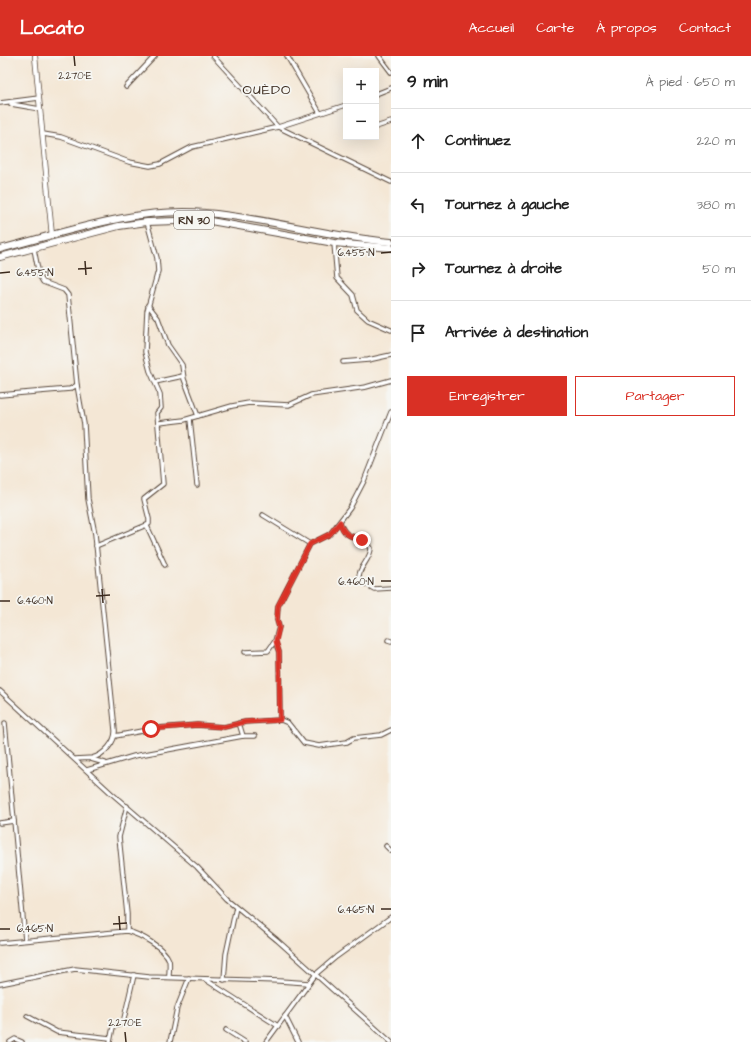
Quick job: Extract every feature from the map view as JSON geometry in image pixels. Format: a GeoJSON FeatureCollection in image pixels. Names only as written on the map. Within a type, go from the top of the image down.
{"type":"FeatureCollection","features":[{"type":"Feature","properties":{"kind":"main road","name":"RN 30"},"geometry":{"type":"LineString","coordinates":[[0,249],[117,220],[173,213],[193,213],[242,218],[353,238],[391,242]]}},
{"type":"Feature","properties":{"kind":"main road","name":"RN 30"},"geometry":{"type":"LineString","coordinates":[[0,257],[119,226],[147,222],[205,220],[334,243],[391,248]]}},
{"type":"Feature","properties":{"kind":"street"},"geometry":{"type":"LineString","coordinates":[[35,56],[52,236]]}},
{"type":"Feature","properties":{"kind":"street"},"geometry":{"type":"LineString","coordinates":[[126,87],[155,56]]}},
{"type":"Feature","properties":{"kind":"street"},"geometry":{"type":"LineString","coordinates":[[213,56],[278,127],[391,182]]}},
{"type":"Feature","properties":{"kind":"street"},"geometry":{"type":"LineString","coordinates":[[287,56],[320,113]]}},
{"type":"Feature","properties":{"kind":"street"},"geometry":{"type":"LineString","coordinates":[[379,56],[391,72]]}},
{"type":"Feature","properties":{"kind":"street"},"geometry":{"type":"LineString","coordinates":[[379,93],[391,88]]}},
{"type":"Feature","properties":{"kind":"street"},"geometry":{"type":"LineString","coordinates":[[2,103],[39,98]]}},
{"type":"Feature","properties":{"kind":"street"},"geometry":{"type":"LineString","coordinates":[[2,103],[40,109]]}},
{"type":"Feature","properties":{"kind":"street"},"geometry":{"type":"LineString","coordinates":[[43,134],[61,137],[129,162],[150,166],[160,164],[192,147],[278,127],[343,106]]}},
{"type":"Feature","properties":{"kind":"street"},"geometry":{"type":"LineString","coordinates":[[379,126],[391,122]]}},
{"type":"Feature","properties":{"kind":"street"},"geometry":{"type":"LineString","coordinates":[[147,222],[157,258],[158,271],[148,305],[145,352],[150,371],[160,396],[161,408],[157,413],[164,478],[161,487],[144,499],[149,519],[147,526],[165,565]]}},
{"type":"Feature","properties":{"kind":"street"},"geometry":{"type":"LineString","coordinates":[[334,243],[337,278],[353,295],[357,310],[368,320],[391,330]]}},
{"type":"Feature","properties":{"kind":"street"},"geometry":{"type":"LineString","coordinates":[[34,249],[39,276],[43,282],[64,290],[68,295],[77,385],[84,424],[88,498],[96,546],[116,736]]}},
{"type":"Feature","properties":{"kind":"street"},"geometry":{"type":"LineString","coordinates":[[148,305],[158,318],[168,345],[181,362],[183,376],[198,416]]}},
{"type":"Feature","properties":{"kind":"street"},"geometry":{"type":"LineString","coordinates":[[343,362],[368,360],[391,355]]}},
{"type":"Feature","properties":{"kind":"street"},"geometry":{"type":"LineString","coordinates":[[155,382],[183,376]]}},
{"type":"Feature","properties":{"kind":"street"},"geometry":{"type":"LineString","coordinates":[[159,423],[190,418],[249,403],[289,405],[311,395],[366,387],[391,380]]}},
{"type":"Feature","properties":{"kind":"street"},"geometry":{"type":"LineString","coordinates":[[0,395],[70,389],[77,385]]}},
{"type":"Feature","properties":{"kind":"street"},"geometry":{"type":"LineString","coordinates":[[245,652],[268,651],[276,641],[279,627],[277,620],[278,606],[310,544],[330,534],[350,508],[364,481],[391,412]]}},
{"type":"Feature","properties":{"kind":"street"},"geometry":{"type":"LineString","coordinates":[[190,418],[197,485]]}},
{"type":"Feature","properties":{"kind":"street"},"geometry":{"type":"LineString","coordinates":[[263,516],[310,544]]}},
{"type":"Feature","properties":{"kind":"street"},"geometry":{"type":"LineString","coordinates":[[340,522],[344,532],[351,537],[367,542],[371,548],[371,553],[359,573],[359,580],[374,589],[391,588]]}},
{"type":"Feature","properties":{"kind":"street"},"geometry":{"type":"LineString","coordinates":[[96,546],[147,526]]}},
{"type":"Feature","properties":{"kind":"street"},"geometry":{"type":"LineString","coordinates":[[276,641],[279,652],[280,720]]}},
{"type":"Feature","properties":{"kind":"street"},"geometry":{"type":"LineString","coordinates":[[0,691],[127,806],[198,867],[236,907],[316,974],[391,1042]]}},
{"type":"Feature","properties":{"kind":"street"},"geometry":{"type":"LineString","coordinates":[[91,759],[102,753],[116,736],[158,728],[197,725],[224,727],[239,723],[280,720],[288,723],[301,741],[313,746],[347,742],[354,738],[377,736],[391,730]]}},
{"type":"Feature","properties":{"kind":"street"},"geometry":{"type":"LineString","coordinates":[[5,723],[25,940]]}},
{"type":"Feature","properties":{"kind":"street"},"geometry":{"type":"LineString","coordinates":[[239,723],[243,736]]}},
{"type":"Feature","properties":{"kind":"street"},"geometry":{"type":"LineString","coordinates":[[87,770],[105,764],[243,736],[255,736]]}},
{"type":"Feature","properties":{"kind":"street"},"geometry":{"type":"LineString","coordinates":[[76,759],[91,759],[105,764]]}},
{"type":"Feature","properties":{"kind":"street"},"geometry":{"type":"LineString","coordinates":[[127,806],[119,837],[127,914],[127,931]]}},
{"type":"Feature","properties":{"kind":"street"},"geometry":{"type":"LineString","coordinates":[[0,823],[14,821]]}},
{"type":"Feature","properties":{"kind":"street"},"geometry":{"type":"LineString","coordinates":[[386,846],[391,851]]}},
{"type":"Feature","properties":{"kind":"street"},"geometry":{"type":"LineString","coordinates":[[224,980],[226,954],[236,907]]}},
{"type":"Feature","properties":{"kind":"street"},"geometry":{"type":"LineString","coordinates":[[266,1042],[316,974],[336,957],[391,917]]}},
{"type":"Feature","properties":{"kind":"street"},"geometry":{"type":"LineString","coordinates":[[0,943],[127,931],[146,939],[165,954],[169,962],[169,976]]}},
{"type":"Feature","properties":{"kind":"street"},"geometry":{"type":"LineString","coordinates":[[1,982],[69,969],[134,975],[309,983]]}},
{"type":"Feature","properties":{"kind":"street"},"geometry":{"type":"LineString","coordinates":[[27,1016],[57,1032],[110,1040],[113,1027],[123,1023],[134,975]]}},
{"type":"Feature","properties":{"kind":"street"},"geometry":{"type":"LineString","coordinates":[[170,1042],[177,1008],[189,978]]}},
{"type":"Feature","properties":{"kind":"street"},"geometry":{"type":"LineString","coordinates":[[205,979],[278,1026]]}},
{"type":"Feature","properties":{"kind":"street"},"geometry":{"type":"LineString","coordinates":[[285,1016],[298,1042]]}},
{"type":"Feature","properties":{"kind":"street"},"geometry":{"type":"LineString","coordinates":[[226,1030],[245,1042]]}},
{"type":"Feature","properties":{"kind":"street"},"geometry":{"type":"LineString","coordinates":[[10,1042],[14,1039],[22,1042]]}},
{"type":"Feature","properties":{"kind":"district","name":"OUÈDO"},"geometry":{"type":"Point","coordinates":[267,90]}},
{"type":"Feature","properties":{"kind":"route"},"geometry":{"type":"LineString","coordinates":[[151,729],[197,725],[224,727],[245,722],[280,720],[279,652],[276,646],[279,624],[276,610],[285,590],[294,576],[310,544],[315,540],[330,534],[340,522],[342,529],[347,535],[362,540]]}}]}
